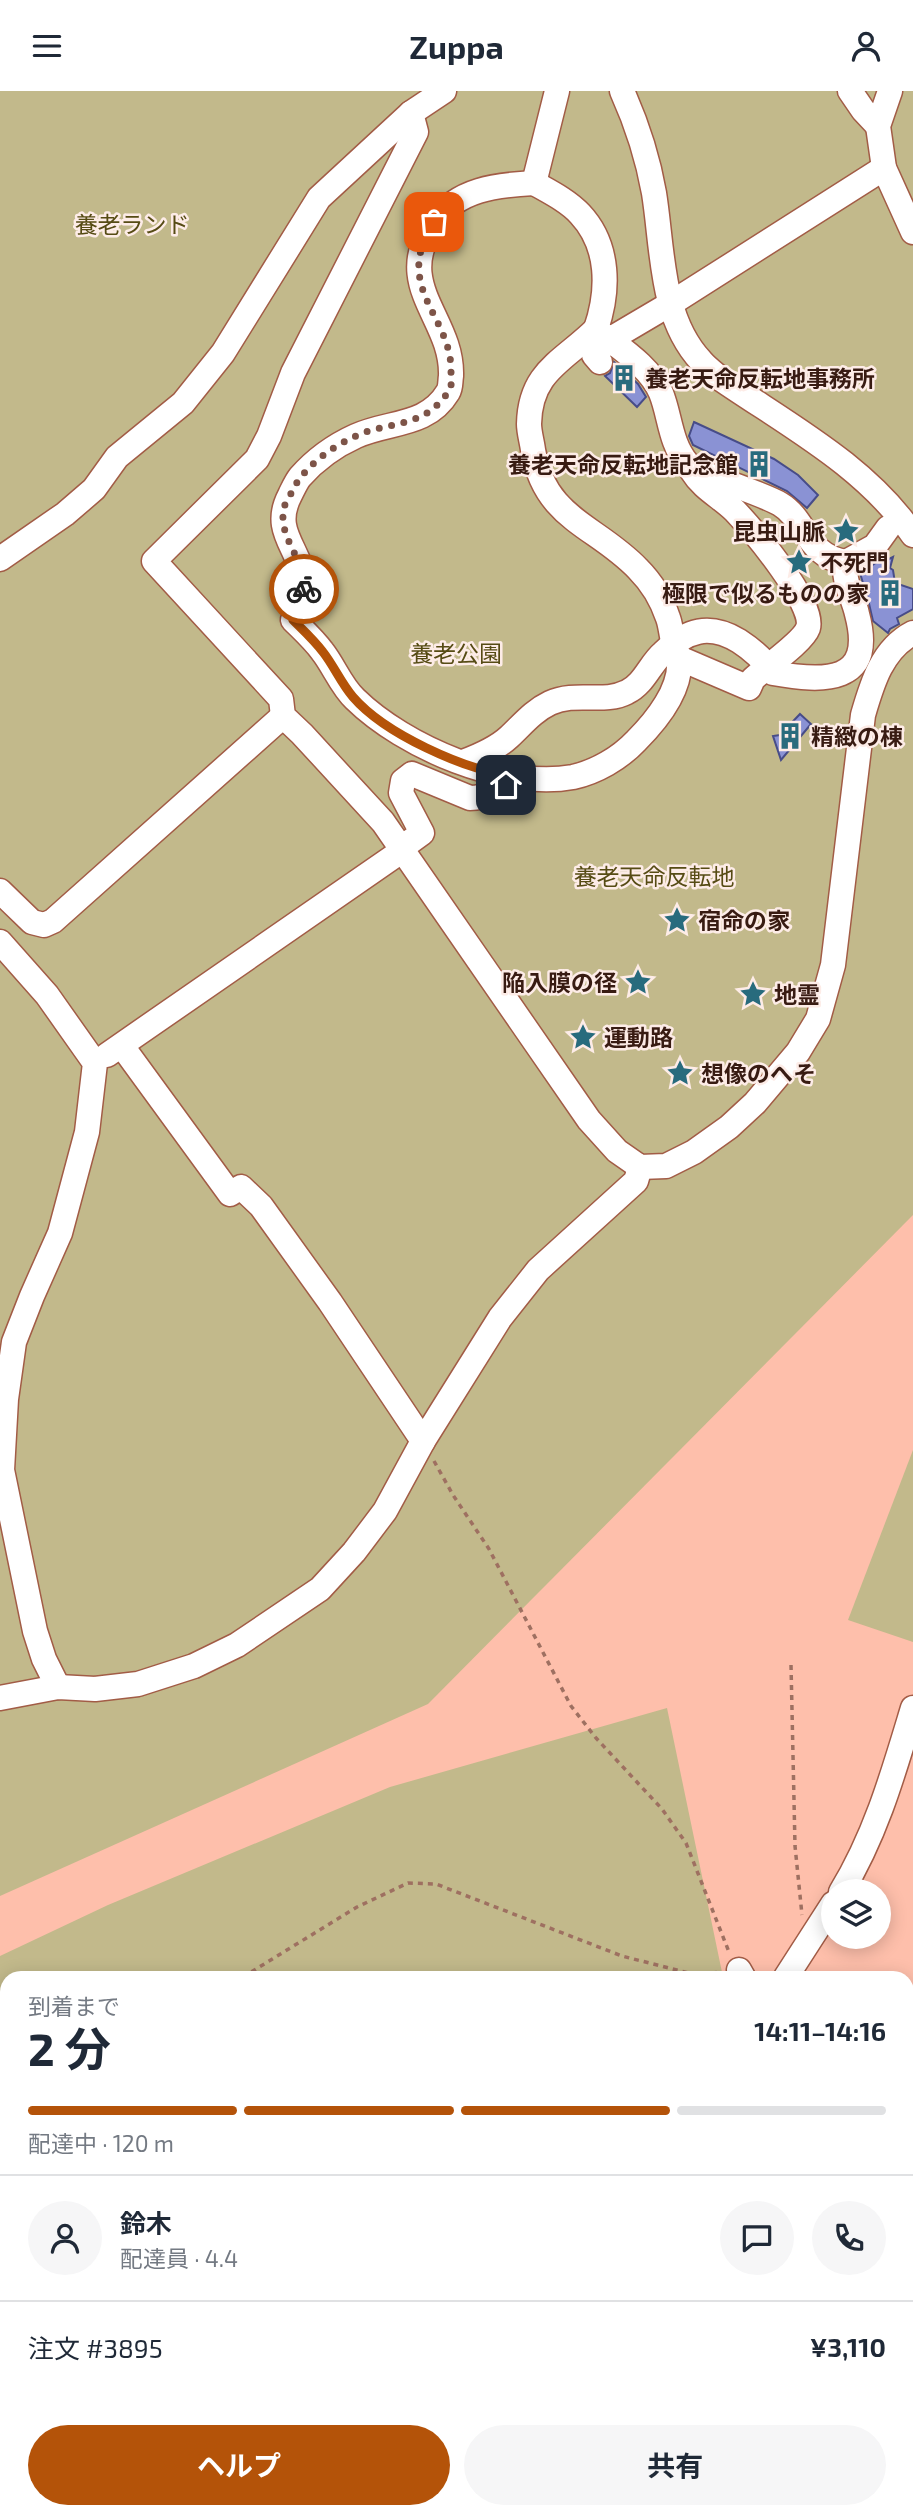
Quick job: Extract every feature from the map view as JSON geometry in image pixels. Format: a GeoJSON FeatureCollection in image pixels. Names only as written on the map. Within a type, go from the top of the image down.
{"type":"FeatureCollection","features":[{"type":"Feature","properties":{"kind":"street"},"geometry":{"type":"LineString","coordinates":[[0,559],[65,515],[94,489],[117,457],[183,403],[223,353],[319,198],[411,113],[444,91]]}},
{"type":"Feature","properties":{"kind":"street"},"geometry":{"type":"LineString","coordinates":[[534,183],[556,91]]}},
{"type":"Feature","properties":{"kind":"street"},"geometry":{"type":"LineString","coordinates":[[622,91],[629,106],[653,190],[670,304],[681,331],[700,361],[721,379],[862,478],[886,501],[905,525],[846,562],[831,559],[811,541],[783,506],[688,464]]}},
{"type":"Feature","properties":{"kind":"street"},"geometry":{"type":"LineString","coordinates":[[850,91],[878,127]]}},
{"type":"Feature","properties":{"kind":"street"},"geometry":{"type":"LineString","coordinates":[[890,91],[878,127],[884,168],[913,232]]}},
{"type":"Feature","properties":{"kind":"street"},"geometry":{"type":"LineString","coordinates":[[411,113],[416,132],[293,373],[269,436],[257,459],[154,561],[281,699],[283,716],[407,845],[589,1120],[617,1151],[640,1167],[666,1166],[694,1152],[729,1127],[755,1103],[798,1052],[818,1019],[833,965],[863,715],[872,684],[885,657],[905,637],[913,633]]}},
{"type":"Feature","properties":{"kind":"street"},"geometry":{"type":"LineString","coordinates":[[610,349],[670,304],[884,168]]}},
{"type":"Feature","properties":{"kind":"street"},"geometry":{"type":"LineString","coordinates":[[463,762],[481,756],[508,739],[534,712],[547,704],[576,695],[611,697],[627,692],[661,654],[676,651],[750,688],[753,679],[801,639],[808,628],[809,619],[800,595],[733,510],[698,482],[676,444],[661,393],[652,377],[610,349],[579,346],[556,361],[541,378],[533,399],[529,425],[537,471],[544,487],[578,524],[638,569],[657,594],[669,618],[676,651],[676,679],[667,705],[653,725],[628,749],[605,765],[573,777],[541,778],[495,774],[434,752],[394,731],[354,698],[323,651],[293,620],[303,602],[305,580],[285,534],[284,508],[300,478],[330,450],[356,436],[385,426],[411,422],[434,409],[450,390],[451,359],[428,307],[421,283],[419,260],[426,235],[443,210],[473,191],[509,184],[534,183],[562,199],[580,214],[595,235],[603,256],[606,278],[601,314],[610,349]]}},
{"type":"Feature","properties":{"kind":"street"},"geometry":{"type":"LineString","coordinates":[[676,651],[682,637],[705,629],[720,631],[758,653],[773,673],[813,680],[836,676],[846,671],[858,659],[860,641],[859,618],[843,576],[846,562]]}},
{"type":"Feature","properties":{"kind":"street"},"geometry":{"type":"LineString","coordinates":[[0,891],[32,922],[44,925],[53,921],[283,716]]}},
{"type":"Feature","properties":{"kind":"street"},"geometry":{"type":"LineString","coordinates":[[95,1063],[122,1047],[422,833],[401,793],[403,781],[412,774],[470,798],[480,798],[506,785],[511,776]]}},
{"type":"Feature","properties":{"kind":"street"},"geometry":{"type":"LineString","coordinates":[[0,942],[47,995],[95,1063],[87,1132],[60,1233],[14,1342],[6,1399],[2,1470],[34,1631],[58,1687]]}},
{"type":"Feature","properties":{"kind":"street"},"geometry":{"type":"LineString","coordinates":[[122,1047],[230,1194],[241,1187],[261,1206],[330,1302],[423,1441]]}},
{"type":"Feature","properties":{"kind":"street"},"geometry":{"type":"LineString","coordinates":[[0,1698],[58,1687],[94,1689],[138,1684],[194,1666],[237,1645],[320,1589],[354,1552],[385,1511],[423,1441],[500,1318],[538,1270],[636,1181],[640,1167]]}},
{"type":"Feature","properties":{"kind":"street"},"geometry":{"type":"LineString","coordinates":[[848,1879],[870,1837],[913,1708]]}},
{"type":"Feature","properties":{"kind":"street"},"geometry":{"type":"LineString","coordinates":[[790,1971],[821,1924]]}},
{"type":"Feature","properties":{"kind":"path"},"geometry":{"type":"LineString","coordinates":[[423,1441],[453,1495],[489,1549],[571,1706],[596,1738],[662,1809],[686,1843],[722,1936],[740,1971]]}},
{"type":"Feature","properties":{"kind":"path"},"geometry":{"type":"LineString","coordinates":[[791,1665],[795,1846],[806,1948]]}},
{"type":"Feature","properties":{"kind":"path"},"geometry":{"type":"LineString","coordinates":[[253,1971],[357,1906],[408,1883],[436,1884],[622,1956],[680,1971]]}},
{"type":"Feature","properties":{"kind":"green space","name":"養老公園"},"geometry":{"type":"Polygon","coordinates":[[[0,91],[913,91],[913,1215],[428,1704],[0,1896],[0,91]]]}},
{"type":"Feature","properties":{"kind":"green space"},"geometry":{"type":"Polygon","coordinates":[[[913,1450],[913,1642],[848,1620],[913,1450]]]}},
{"type":"Feature","properties":{"kind":"green space"},"geometry":{"type":"Polygon","coordinates":[[[667,1708],[722,1971],[0,1971],[0,1956],[108,1905],[390,1787],[667,1708]]]}},
{"type":"Feature","properties":{"kind":"building"},"geometry":{"type":"Polygon","coordinates":[[[614,362],[638,384],[646,397],[637,407],[605,376],[610,373],[614,362]]]}},
{"type":"Feature","properties":{"kind":"building","name":"養老天命反転地記念館"},"geometry":{"type":"Polygon","coordinates":[[[694,422],[774,459],[798,475],[818,495],[807,508],[787,491],[693,445],[689,436],[694,422]]]}},
{"type":"Feature","properties":{"kind":"building","name":"極限で似るものの家"},"geometry":{"type":"Polygon","coordinates":[[[893,557],[890,568],[893,570],[895,583],[913,589],[913,609],[897,618],[899,624],[888,633],[873,621],[868,591],[865,590],[860,573],[882,559],[883,562],[893,557]]]}},
{"type":"Feature","properties":{"kind":"building","name":"精緻の棟"},"geometry":{"type":"Polygon","coordinates":[[[800,714],[811,724],[781,760],[773,736],[780,735],[800,714]]]}},
{"type":"Feature","properties":{"kind":"way so far"},"geometry":{"type":"LineString","coordinates":[[304,589],[305,580],[285,534],[284,508],[300,478],[330,450],[356,436],[385,426],[411,422],[434,409],[450,390],[451,359],[428,307],[421,283],[419,260],[426,235],[434,222]]}},
{"type":"Feature","properties":{"kind":"place","name":"養老天命反転地事務所"},"geometry":{"type":"Point","coordinates":[624,378]}},
{"type":"Feature","properties":{"kind":"place","name":"養老天命反転地記念館"},"geometry":{"type":"Point","coordinates":[759,464]}},
{"type":"Feature","properties":{"kind":"place","name":"昆虫山脈"},"geometry":{"type":"Point","coordinates":[846,531]}},
{"type":"Feature","properties":{"kind":"place","name":"不死門"},"geometry":{"type":"Point","coordinates":[799,562]}},
{"type":"Feature","properties":{"kind":"place","name":"極限で似るものの家"},"geometry":{"type":"Point","coordinates":[890,593]}},
{"type":"Feature","properties":{"kind":"place","name":"精緻の棟"},"geometry":{"type":"Point","coordinates":[790,736]}},
{"type":"Feature","properties":{"kind":"place","name":"宿命の家"},"geometry":{"type":"Point","coordinates":[677,920]}},
{"type":"Feature","properties":{"kind":"place","name":"陥入膜の径"},"geometry":{"type":"Point","coordinates":[638,982]}},
{"type":"Feature","properties":{"kind":"place","name":"地霊"},"geometry":{"type":"Point","coordinates":[753,994]}},
{"type":"Feature","properties":{"kind":"place","name":"運動路"},"geometry":{"type":"Point","coordinates":[583,1037]}},
{"type":"Feature","properties":{"kind":"place","name":"想像のへそ"},"geometry":{"type":"Point","coordinates":[680,1073]}},
{"type":"Feature","properties":{"kind":"route"},"geometry":{"type":"LineString","coordinates":[[304,589],[303,602],[293,620],[323,651],[354,698],[394,731],[434,752],[495,774],[511,776],[506,785]]}},
{"type":"Feature","properties":{"kind":"park label","name":"養老ランド"},"geometry":{"type":"Point","coordinates":[132,224]}},
{"type":"Feature","properties":{"kind":"park label","name":"養老天命反転地"},"geometry":{"type":"Point","coordinates":[654,876]}}]}
